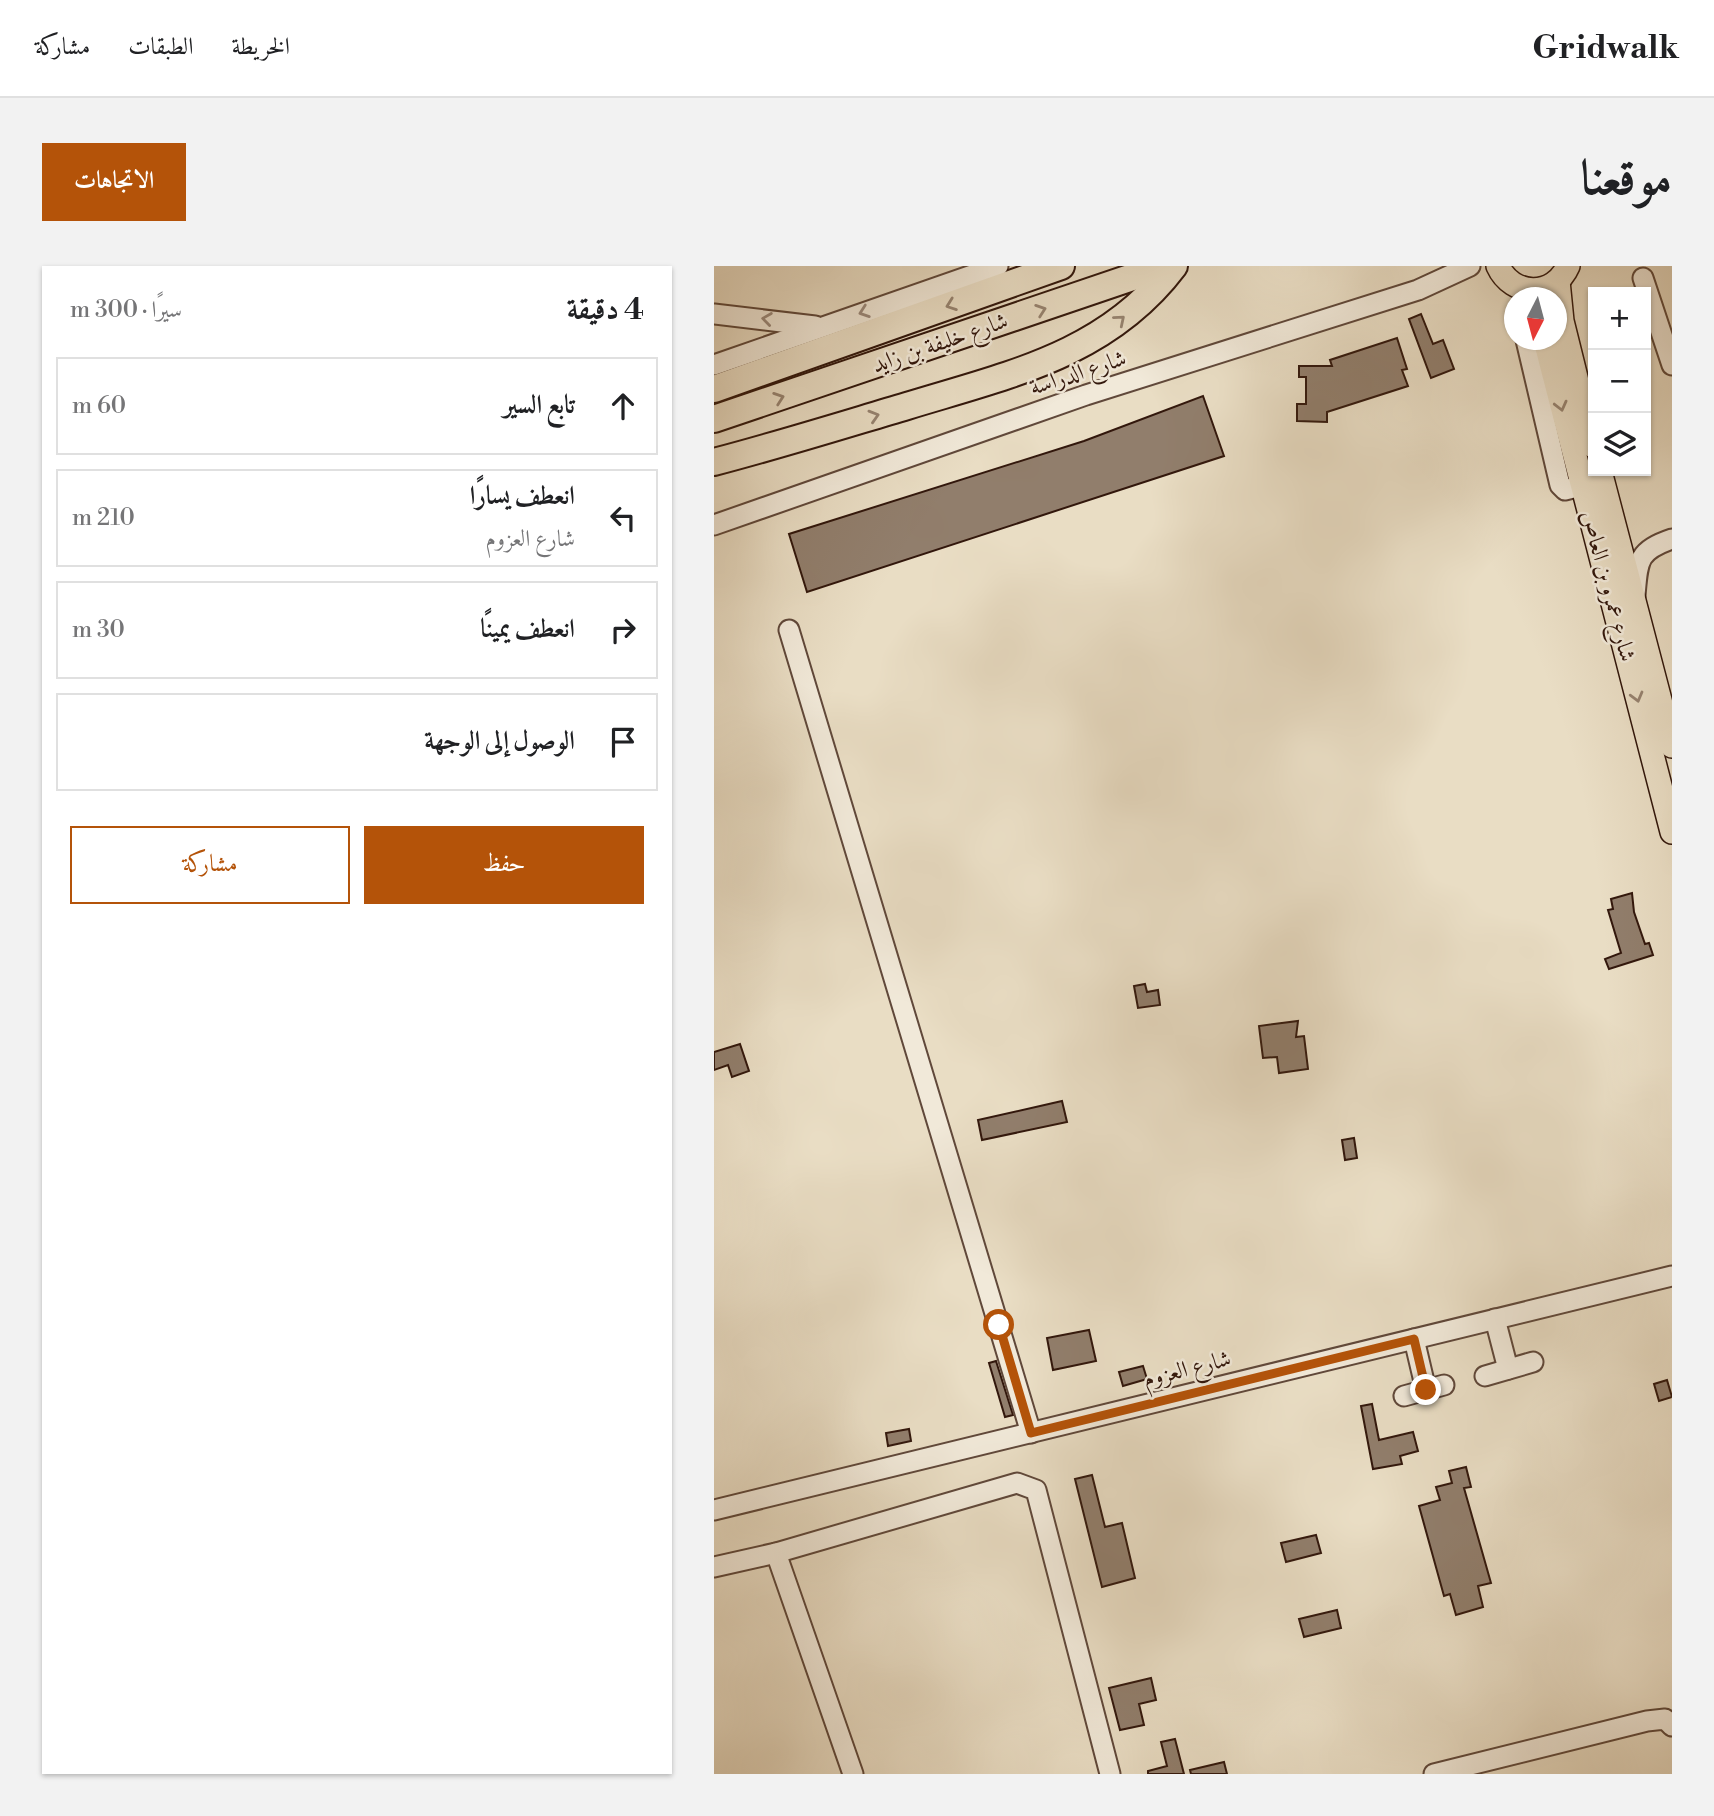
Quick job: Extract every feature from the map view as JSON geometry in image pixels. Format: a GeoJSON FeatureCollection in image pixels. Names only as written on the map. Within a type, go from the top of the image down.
{"type":"FeatureCollection","features":[{"type":"Feature","properties":{"kind":"highway","name":"شارع خليفة بن زايد"},"geometry":{"type":"LineString","coordinates":[[714,389],[1061,266]]}},
{"type":"Feature","properties":{"kind":"highway","name":"شارع خليفة بن زايد"},"geometry":{"type":"LineString","coordinates":[[714,419],[1165,266]]}},
{"type":"Feature","properties":{"kind":"highway"},"geometry":{"type":"LineString","coordinates":[[714,462],[1048,362],[1101,335],[1149,294],[1174,266]]}},
{"type":"Feature","properties":{"kind":"main road"},"geometry":{"type":"LineString","coordinates":[[1514,283],[1541,289],[1565,270]]}},
{"type":"Feature","properties":{"kind":"main road"},"geometry":{"type":"LineString","coordinates":[[1565,270],[1562,321],[1588,426]]}},
{"type":"Feature","properties":{"kind":"main road","name":"شارع عمرو بن العاص"},"geometry":{"type":"LineString","coordinates":[[1547,350],[1672,832]]}},
{"type":"Feature","properties":{"kind":"main road","name":"شارع عمرو بن العاص"},"geometry":{"type":"LineString","coordinates":[[1601,476],[1672,746]]}},
{"type":"Feature","properties":{"kind":"street"},"geometry":{"type":"LineString","coordinates":[[714,365],[998,266]]}},
{"type":"Feature","properties":{"kind":"street"},"geometry":{"type":"LineString","coordinates":[[1464,270],[1514,283]]}},
{"type":"Feature","properties":{"kind":"street","name":"شارع الدراسة"},"geometry":{"type":"LineString","coordinates":[[714,525],[1086,395],[1362,309],[1464,270]]}},
{"type":"Feature","properties":{"kind":"street"},"geometry":{"type":"LineString","coordinates":[[1643,278],[1672,365]]}},
{"type":"Feature","properties":{"kind":"street"},"geometry":{"type":"LineString","coordinates":[[714,314],[820,327]]}},
{"type":"Feature","properties":{"kind":"street"},"geometry":{"type":"LineString","coordinates":[[1528,350],[1560,485],[1565,490],[1581,486]]}},
{"type":"Feature","properties":{"kind":"street"},"geometry":{"type":"LineString","coordinates":[[1615,533],[1636,545],[1664,542]]}},
{"type":"Feature","properties":{"kind":"street"},"geometry":{"type":"LineString","coordinates":[[1635,602],[1640,559],[1645,552],[1664,542]]}},
{"type":"Feature","properties":{"kind":"street"},"geometry":{"type":"LineString","coordinates":[[789,630],[1031,1433]]}},
{"type":"Feature","properties":{"kind":"street","name":"شارع العزوم"},"geometry":{"type":"LineString","coordinates":[[714,1510],[1672,1276]]}},
{"type":"Feature","properties":{"kind":"street"},"geometry":{"type":"LineString","coordinates":[[1495,1319],[1508,1369]]}},
{"type":"Feature","properties":{"kind":"street"},"geometry":{"type":"LineString","coordinates":[[1404,1396],[1435,1387],[1414,1339]]}},
{"type":"Feature","properties":{"kind":"street"},"geometry":{"type":"LineString","coordinates":[[1485,1376],[1533,1362]]}},
{"type":"Feature","properties":{"kind":"street"},"geometry":{"type":"LineString","coordinates":[[714,1567],[776,1553],[1017,1483],[1036,1490],[1110,1774]]}},
{"type":"Feature","properties":{"kind":"street"},"geometry":{"type":"LineString","coordinates":[[776,1553],[853,1774]]}},
{"type":"Feature","properties":{"kind":"street"},"geometry":{"type":"LineString","coordinates":[[1434,1774],[1647,1721],[1665,1720],[1672,1726]]}},
{"type":"Feature","properties":{"kind":"building"},"geometry":{"type":"Polygon","coordinates":[[[1421,314],[1433,344],[1443,340],[1454,369],[1431,378],[1409,319],[1421,314]]]}},
{"type":"Feature","properties":{"kind":"building"},"geometry":{"type":"Polygon","coordinates":[[[1397,338],[1407,369],[1402,370],[1408,386],[1327,412],[1327,422],[1297,421],[1297,404],[1306,404],[1306,377],[1299,377],[1299,366],[1332,366],[1330,360],[1397,338]]]}},
{"type":"Feature","properties":{"kind":"building"},"geometry":{"type":"Polygon","coordinates":[[[1203,396],[1224,456],[807,592],[789,534],[1084,441],[1203,396]]]}},
{"type":"Feature","properties":{"kind":"building"},"geometry":{"type":"Polygon","coordinates":[[[1632,893],[1634,912],[1645,944],[1649,943],[1653,955],[1609,969],[1605,959],[1621,953],[1608,910],[1613,909],[1611,899],[1632,893]]]}},
{"type":"Feature","properties":{"kind":"building"},"geometry":{"type":"Polygon","coordinates":[[[1145,984],[1147,992],[1158,990],[1160,1005],[1138,1008],[1134,986],[1145,984]]]}},
{"type":"Feature","properties":{"kind":"building"},"geometry":{"type":"Polygon","coordinates":[[[1298,1021],[1296,1037],[1304,1036],[1308,1069],[1279,1073],[1277,1057],[1263,1058],[1259,1026],[1298,1021]]]}},
{"type":"Feature","properties":{"kind":"building"},"geometry":{"type":"Polygon","coordinates":[[[740,1044],[749,1071],[732,1077],[728,1065],[714,1070],[714,1052],[740,1044]]]}},
{"type":"Feature","properties":{"kind":"building"},"geometry":{"type":"Polygon","coordinates":[[[1062,1101],[1067,1122],[982,1140],[978,1120],[1062,1101]]]}},
{"type":"Feature","properties":{"kind":"building"},"geometry":{"type":"Polygon","coordinates":[[[1354,1138],[1357,1158],[1345,1160],[1342,1140],[1354,1138]]]}},
{"type":"Feature","properties":{"kind":"building"},"geometry":{"type":"Polygon","coordinates":[[[1089,1330],[1096,1361],[1053,1370],[1047,1338],[1089,1330]]]}},
{"type":"Feature","properties":{"kind":"building"},"geometry":{"type":"Polygon","coordinates":[[[996,1361],[1013,1415],[1005,1417],[989,1363],[996,1361]]]}},
{"type":"Feature","properties":{"kind":"building"},"geometry":{"type":"Polygon","coordinates":[[[1143,1366],[1147,1379],[1123,1386],[1119,1372],[1143,1366]]]}},
{"type":"Feature","properties":{"kind":"building"},"geometry":{"type":"Polygon","coordinates":[[[1667,1380],[1672,1397],[1659,1401],[1654,1384],[1667,1380]]]}},
{"type":"Feature","properties":{"kind":"building"},"geometry":{"type":"Polygon","coordinates":[[[1372,1404],[1379,1440],[1413,1432],[1418,1451],[1400,1456],[1402,1464],[1373,1469],[1361,1406],[1372,1404]]]}},
{"type":"Feature","properties":{"kind":"building"},"geometry":{"type":"Polygon","coordinates":[[[909,1429],[911,1441],[888,1446],[886,1433],[909,1429]]]}},
{"type":"Feature","properties":{"kind":"building"},"geometry":{"type":"Polygon","coordinates":[[[1466,1467],[1471,1487],[1464,1488],[1491,1583],[1478,1586],[1483,1607],[1456,1615],[1450,1594],[1444,1596],[1419,1506],[1440,1500],[1436,1487],[1452,1483],[1449,1471],[1466,1467]]]}},
{"type":"Feature","properties":{"kind":"building"},"geometry":{"type":"Polygon","coordinates":[[[1092,1475],[1105,1527],[1122,1523],[1135,1578],[1102,1587],[1075,1479],[1092,1475]]]}},
{"type":"Feature","properties":{"kind":"building"},"geometry":{"type":"Polygon","coordinates":[[[1316,1535],[1321,1553],[1286,1562],[1281,1543],[1316,1535]]]}},
{"type":"Feature","properties":{"kind":"building"},"geometry":{"type":"Polygon","coordinates":[[[1337,1610],[1341,1628],[1304,1637],[1299,1619],[1337,1610]]]}},
{"type":"Feature","properties":{"kind":"building"},"geometry":{"type":"Polygon","coordinates":[[[1151,1678],[1156,1700],[1139,1704],[1144,1725],[1120,1730],[1109,1688],[1151,1678]]]}},
{"type":"Feature","properties":{"kind":"building"},"geometry":{"type":"Polygon","coordinates":[[[1175,1739],[1184,1774],[1148,1774],[1148,1771],[1167,1766],[1161,1742],[1175,1739]]]}},
{"type":"Feature","properties":{"kind":"building"},"geometry":{"type":"Polygon","coordinates":[[[1224,1762],[1227,1774],[1191,1774],[1190,1770],[1224,1762]]]}},
{"type":"Feature","properties":{"kind":"route"},"geometry":{"type":"LineString","coordinates":[[999,1325],[1031,1433],[1414,1339],[1426,1390]]}}]}
